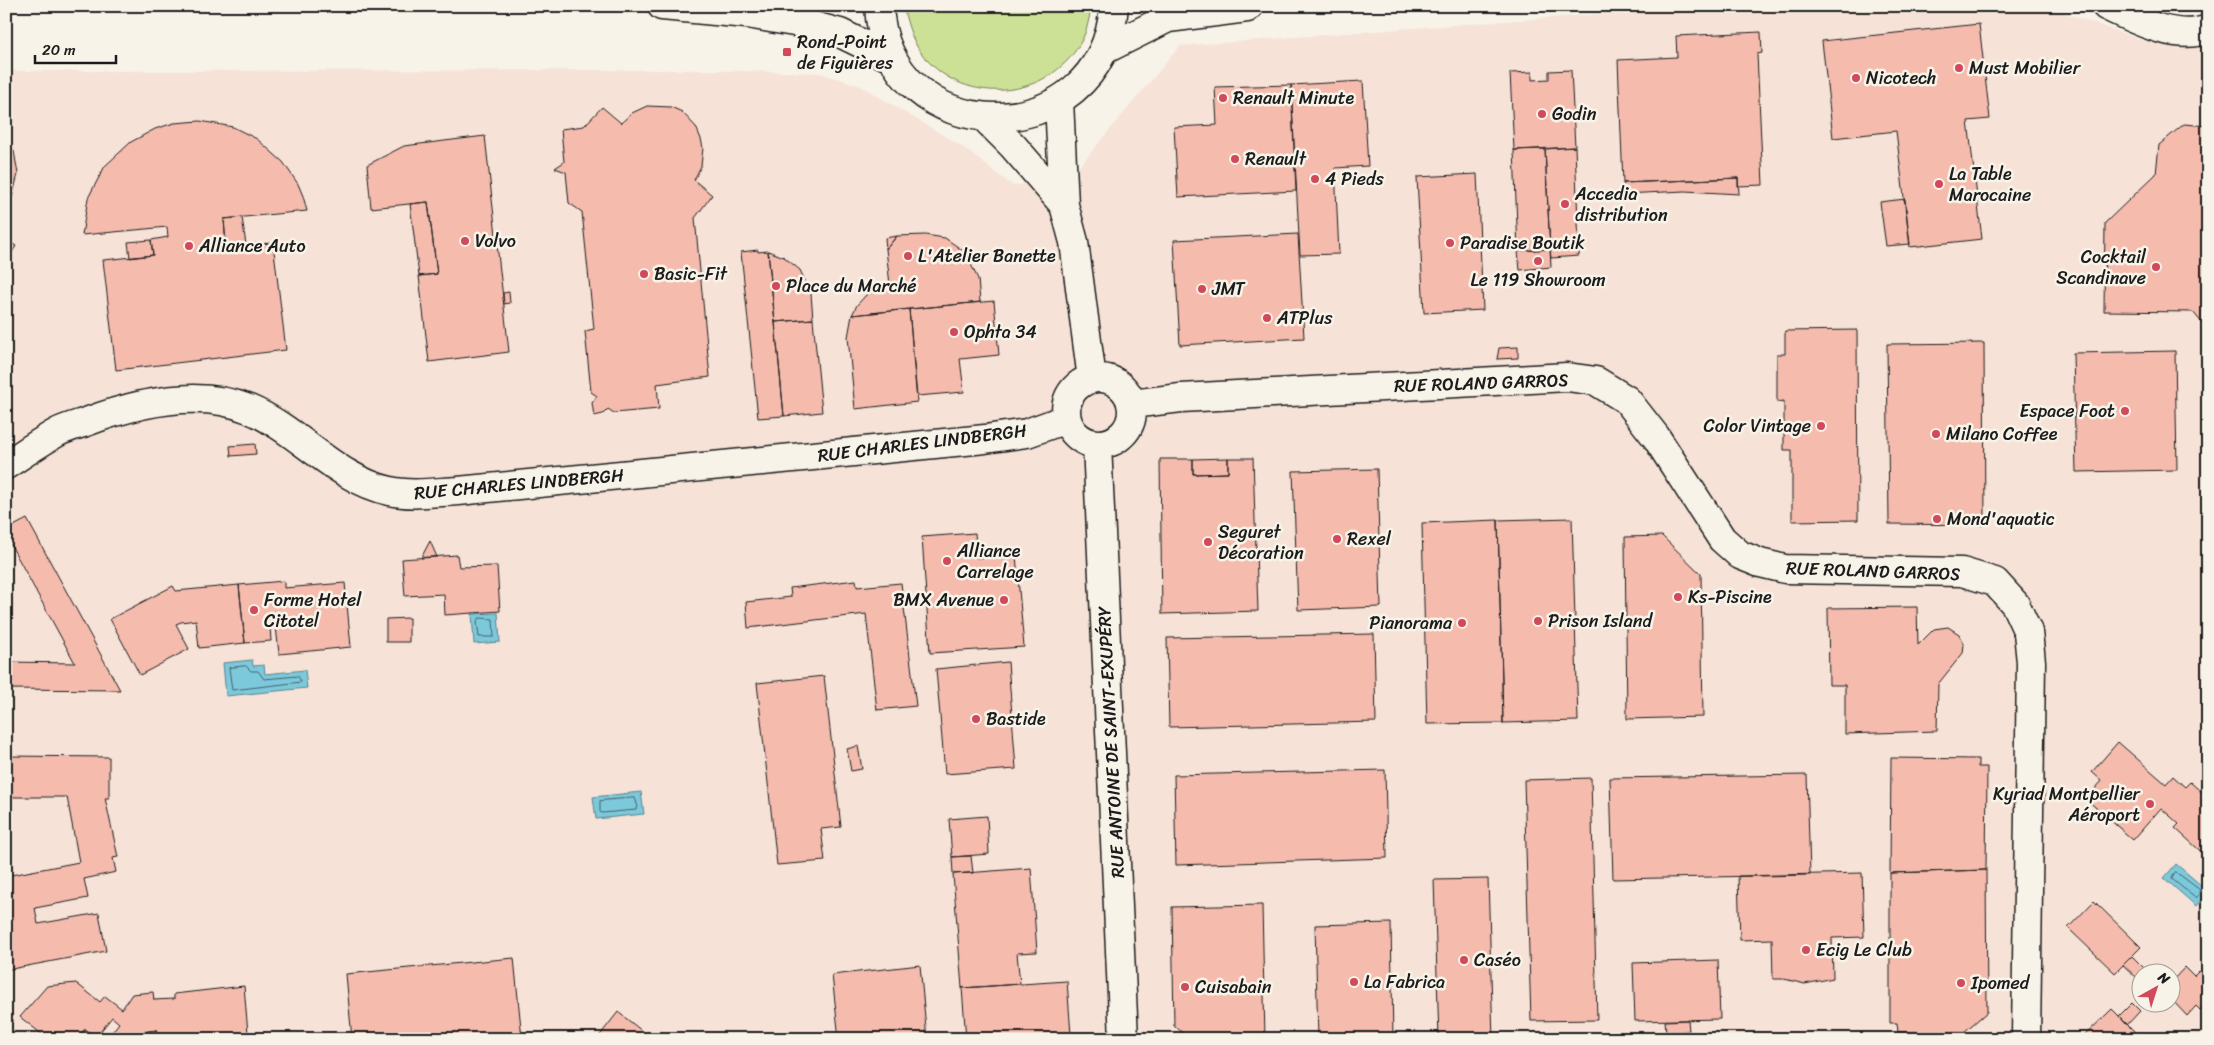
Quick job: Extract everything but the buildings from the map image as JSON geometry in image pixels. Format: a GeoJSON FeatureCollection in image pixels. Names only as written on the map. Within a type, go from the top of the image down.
{"type":"FeatureCollection","features":[{"type":"Feature","properties":{"kind":"street"},"geometry":{"type":"LineString","coordinates":[[662,6],[747,14],[806,24],[840,33],[893,59]]}},
{"type":"Feature","properties":{"kind":"street"},"geometry":{"type":"LineString","coordinates":[[879,6],[880,24],[893,59],[910,82],[932,100],[957,112],[985,118],[1024,115],[1059,101],[1086,78],[1104,50],[1113,23],[1114,6]]}},
{"type":"Feature","properties":{"kind":"street"},"geometry":{"type":"LineString","coordinates":[[1104,50],[1168,18],[1247,8],[1249,6]]}},
{"type":"Feature","properties":{"kind":"street"},"geometry":{"type":"LineString","coordinates":[[2106,6],[2133,19],[2178,32],[2208,30]]}},
{"type":"Feature","properties":{"kind":"street"},"geometry":{"type":"LineString","coordinates":[[1059,101],[1064,205],[1074,242],[1092,378]]}},
{"type":"Feature","properties":{"kind":"street"},"geometry":{"type":"LineString","coordinates":[[985,118],[1013,146],[1064,205]]}},
{"type":"Feature","properties":{"kind":"street","name":"RUE ROLAND GARROS"},"geometry":{"type":"LineString","coordinates":[[1131,404],[1181,398],[1559,377],[1596,381],[1627,400],[1656,437],[1722,539],[1740,555],[1760,563],[1785,569],[1962,572],[1995,582],[2015,604],[2028,632],[2031,662],[2026,1039]]}},
{"type":"Feature","properties":{"kind":"street"},"geometry":{"type":"LineString","coordinates":[[1092,378],[1112,381],[1127,394],[1131,404],[1132,414],[1129,424],[1124,432],[1107,443],[1086,442],[1071,429],[1066,419],[1065,408],[1074,389],[1082,382],[1092,378]]}},
{"type":"Feature","properties":{"kind":"street","name":"RUE CHARLES LINDBERGH"},"geometry":{"type":"LineString","coordinates":[[6,465],[59,432],[103,415],[173,400],[202,399],[226,402],[249,409],[279,426],[322,458],[355,477],[378,488],[402,494],[458,492],[985,440],[1027,433],[1066,419]]}},
{"type":"Feature","properties":{"kind":"street","name":"RUE ANTOINE DE SAINT-EXUPÉRY"},"geometry":{"type":"LineString","coordinates":[[1097,444],[1124,1039]]}},
{"type":"Feature","properties":{"kind":"shaded area"},"geometry":{"type":"Polygon","coordinates":[[[1703,6],[2044,6],[2148,42],[2196,45],[2208,38],[2208,1039],[6,1039],[6,71],[706,70],[819,73],[859,85],[961,146],[1013,186],[1072,175],[1180,46],[1703,6]]]}},
{"type":"Feature","properties":{"kind":"green space"},"geometry":{"type":"Polygon","coordinates":[[[903,6],[1091,6],[1091,9],[1083,38],[1070,58],[1053,73],[1033,84],[1011,89],[989,90],[967,86],[946,76],[928,61],[918,49],[909,28],[903,6]]]}},
{"type":"Feature","properties":{"kind":"water"},"geometry":{"type":"Polygon","coordinates":[[[498,613],[500,642],[474,644],[472,614],[498,613]]]}},
{"type":"Feature","properties":{"kind":"water"},"geometry":{"type":"Polygon","coordinates":[[[252,660],[253,666],[264,665],[265,674],[305,670],[307,688],[226,696],[223,663],[252,660]]]}},
{"type":"Feature","properties":{"kind":"water"},"geometry":{"type":"Polygon","coordinates":[[[641,792],[644,814],[596,819],[593,797],[641,792]]]}},
{"type":"Feature","properties":{"kind":"water"},"geometry":{"type":"Polygon","coordinates":[[[2176,864],[2208,891],[2196,906],[2164,878],[2176,864]]]}},
{"type":"Feature","properties":{"kind":"place","name":"Rond-Point de Figuières"},"geometry":{"type":"Point","coordinates":[787,52]}},
{"type":"Feature","properties":{"kind":"place","name":"Must Mobilier"},"geometry":{"type":"Point","coordinates":[1959,68]}},
{"type":"Feature","properties":{"kind":"place","name":"Nicotech"},"geometry":{"type":"Point","coordinates":[1856,78]}},
{"type":"Feature","properties":{"kind":"place","name":"Renault Minute"},"geometry":{"type":"Point","coordinates":[1223,98]}},
{"type":"Feature","properties":{"kind":"place","name":"Godin"},"geometry":{"type":"Point","coordinates":[1542,114]}},
{"type":"Feature","properties":{"kind":"place","name":"Renault"},"geometry":{"type":"Point","coordinates":[1235,159]}},
{"type":"Feature","properties":{"kind":"place","name":"4 Pieds"},"geometry":{"type":"Point","coordinates":[1315,179]}},
{"type":"Feature","properties":{"kind":"place","name":"La Table Marocaine"},"geometry":{"type":"Point","coordinates":[1939,184]}},
{"type":"Feature","properties":{"kind":"place","name":"Accedia distribution"},"geometry":{"type":"Point","coordinates":[1565,204]}},
{"type":"Feature","properties":{"kind":"place","name":"Volvo"},"geometry":{"type":"Point","coordinates":[465,241]}},
{"type":"Feature","properties":{"kind":"place","name":"Paradise Boutik"},"geometry":{"type":"Point","coordinates":[1450,243]}},
{"type":"Feature","properties":{"kind":"place","name":"Alliance Auto"},"geometry":{"type":"Point","coordinates":[189,246]}},
{"type":"Feature","properties":{"kind":"place","name":"L'Atelier Banette"},"geometry":{"type":"Point","coordinates":[908,256]}},
{"type":"Feature","properties":{"kind":"place","name":"Le 119 Showroom"},"geometry":{"type":"Point","coordinates":[1538,261]}},
{"type":"Feature","properties":{"kind":"place","name":"Cocktail Scandinave"},"geometry":{"type":"Point","coordinates":[2156,267]}},
{"type":"Feature","properties":{"kind":"place","name":"Basic-Fit"},"geometry":{"type":"Point","coordinates":[644,274]}},
{"type":"Feature","properties":{"kind":"place","name":"Place du Marché"},"geometry":{"type":"Point","coordinates":[776,286]}},
{"type":"Feature","properties":{"kind":"place","name":"JMT"},"geometry":{"type":"Point","coordinates":[1202,289]}},
{"type":"Feature","properties":{"kind":"place","name":"ATPlus"},"geometry":{"type":"Point","coordinates":[1267,318]}},
{"type":"Feature","properties":{"kind":"place","name":"Ophta 34"},"geometry":{"type":"Point","coordinates":[954,332]}},
{"type":"Feature","properties":{"kind":"place","name":"Espace Foot"},"geometry":{"type":"Point","coordinates":[2125,411]}},
{"type":"Feature","properties":{"kind":"place","name":"Color Vintage"},"geometry":{"type":"Point","coordinates":[1821,426]}},
{"type":"Feature","properties":{"kind":"place","name":"Milano Coffee"},"geometry":{"type":"Point","coordinates":[1936,434]}},
{"type":"Feature","properties":{"kind":"place","name":"Mond'aquatic"},"geometry":{"type":"Point","coordinates":[1937,519]}},
{"type":"Feature","properties":{"kind":"place","name":"Rexel"},"geometry":{"type":"Point","coordinates":[1337,539]}},
{"type":"Feature","properties":{"kind":"place","name":"Seguret Décoration"},"geometry":{"type":"Point","coordinates":[1208,542]}},
{"type":"Feature","properties":{"kind":"place","name":"Alliance Carrelage"},"geometry":{"type":"Point","coordinates":[947,561]}},
{"type":"Feature","properties":{"kind":"place","name":"Ks-Piscine"},"geometry":{"type":"Point","coordinates":[1678,597]}},
{"type":"Feature","properties":{"kind":"place","name":"BMX Avenue"},"geometry":{"type":"Point","coordinates":[1004,600]}},
{"type":"Feature","properties":{"kind":"place","name":"Forme Hotel Citotel"},"geometry":{"type":"Point","coordinates":[254,610]}},
{"type":"Feature","properties":{"kind":"place","name":"Prison Island"},"geometry":{"type":"Point","coordinates":[1538,621]}},
{"type":"Feature","properties":{"kind":"place","name":"Pianorama"},"geometry":{"type":"Point","coordinates":[1462,623]}},
{"type":"Feature","properties":{"kind":"place","name":"Bastide"},"geometry":{"type":"Point","coordinates":[976,719]}},
{"type":"Feature","properties":{"kind":"place","name":"Kyriad Montpellier Aéroport"},"geometry":{"type":"Point","coordinates":[2150,804]}},
{"type":"Feature","properties":{"kind":"place","name":"Ecig Le Club"},"geometry":{"type":"Point","coordinates":[1806,950]}},
{"type":"Feature","properties":{"kind":"place","name":"Caséo"},"geometry":{"type":"Point","coordinates":[1464,960]}},
{"type":"Feature","properties":{"kind":"place","name":"La Fabrica"},"geometry":{"type":"Point","coordinates":[1354,982]}},
{"type":"Feature","properties":{"kind":"place","name":"Ipomed"},"geometry":{"type":"Point","coordinates":[1961,983]}},
{"type":"Feature","properties":{"kind":"place","name":"Cuisabain"},"geometry":{"type":"Point","coordinates":[1185,987]}}]}
